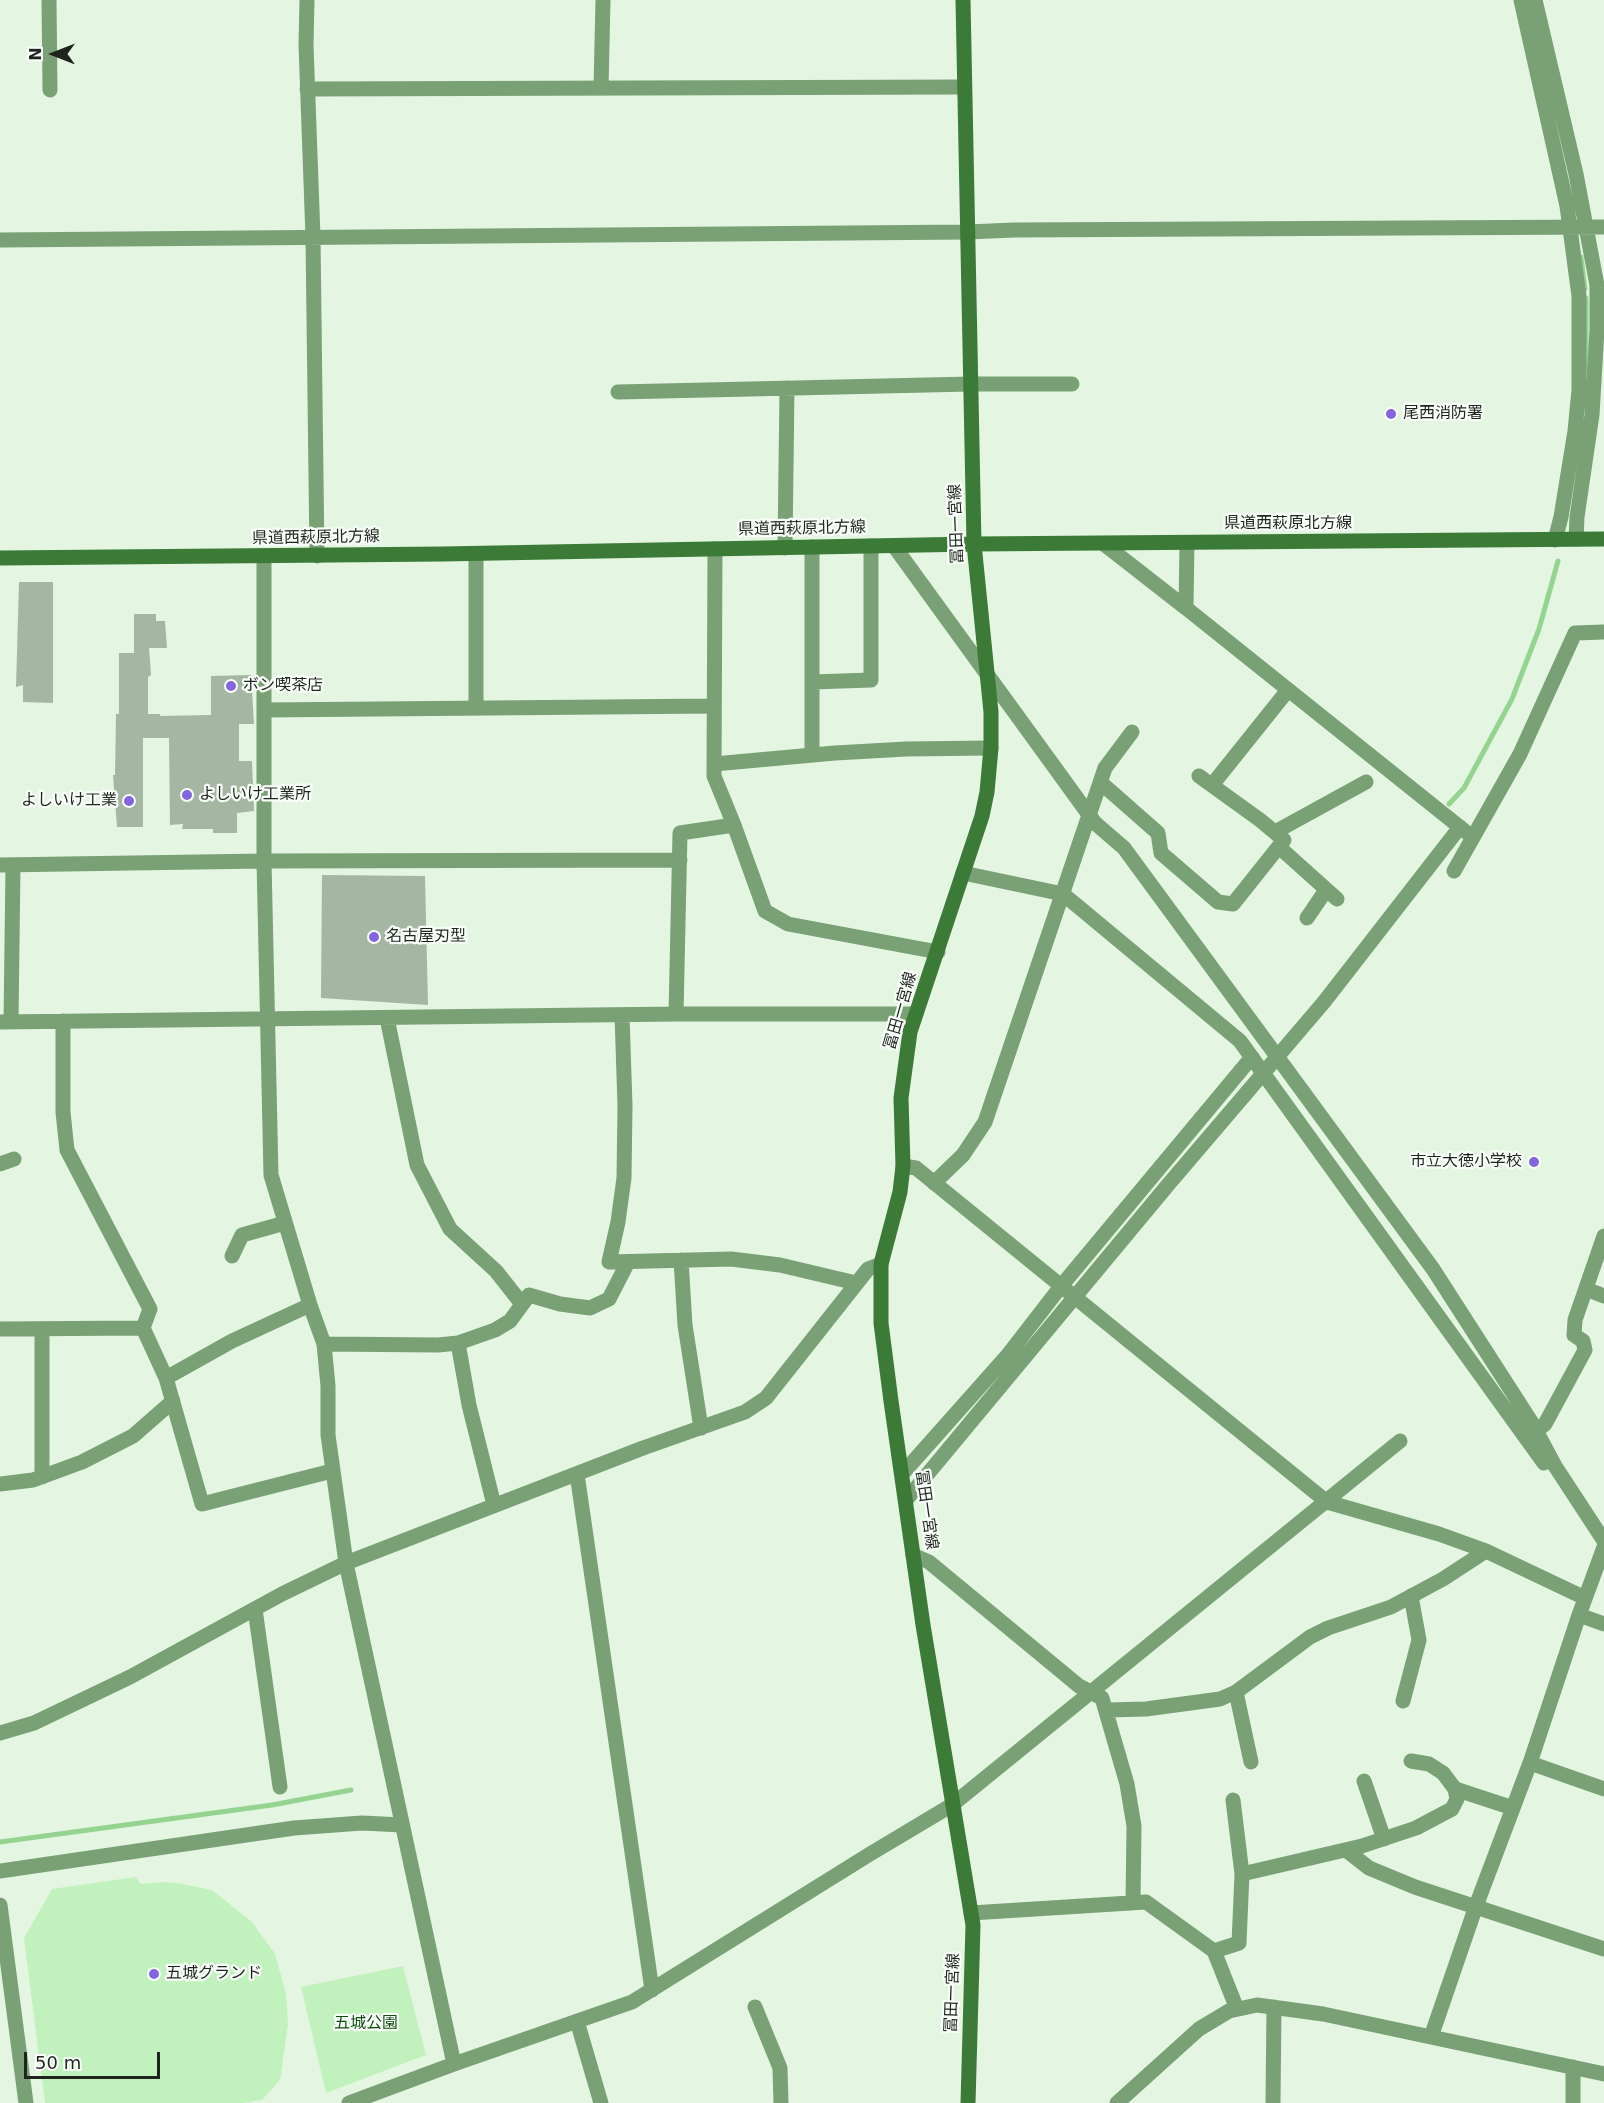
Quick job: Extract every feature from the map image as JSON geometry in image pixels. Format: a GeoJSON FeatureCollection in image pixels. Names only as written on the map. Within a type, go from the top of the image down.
{"type":"FeatureCollection","features":[{"type":"Feature","properties":{"kind":"main road","name":"冨田一宮線"},"geometry":{"type":"LineString","coordinates":[[963,0],[974,544],[992,748],[982,816],[910,1032],[901,1098],[903,1166],[900,1192],[880,1264],[881,1323],[891,1401],[952,1805],[973,1925],[968,2103]]}},
{"type":"Feature","properties":{"kind":"main road","name":"県道西萩原北方線"},"geometry":{"type":"LineString","coordinates":[[0,558],[476,554],[974,544],[1604,539]]}},
{"type":"Feature","properties":{"kind":"street"},"geometry":{"type":"LineString","coordinates":[[49,0],[50,90]]}},
{"type":"Feature","properties":{"kind":"street"},"geometry":{"type":"LineString","coordinates":[[307,0],[317,556]]}},
{"type":"Feature","properties":{"kind":"street"},"geometry":{"type":"LineString","coordinates":[[601,88],[603,0]]}},
{"type":"Feature","properties":{"kind":"street"},"geometry":{"type":"LineString","coordinates":[[1521,0],[1556,153],[1577,227],[1597,285],[1592,415],[1577,517],[1576,539]]}},
{"type":"Feature","properties":{"kind":"street"},"geometry":{"type":"LineString","coordinates":[[1535,0],[1576,174],[1579,390],[1566,487],[1555,540]]}},
{"type":"Feature","properties":{"kind":"street"},"geometry":{"type":"LineString","coordinates":[[307,89],[964,87]]}},
{"type":"Feature","properties":{"kind":"street"},"geometry":{"type":"LineString","coordinates":[[0,240],[1604,227]]}},
{"type":"Feature","properties":{"kind":"street"},"geometry":{"type":"LineString","coordinates":[[618,392],[1072,384]]}},
{"type":"Feature","properties":{"kind":"street"},"geometry":{"type":"LineString","coordinates":[[785,548],[787,388]]}},
{"type":"Feature","properties":{"kind":"street"},"geometry":{"type":"LineString","coordinates":[[1186,608],[1187,543]]}},
{"type":"Feature","properties":{"kind":"street"},"geometry":{"type":"LineString","coordinates":[[1104,544],[1473,838]]}},
{"type":"Feature","properties":{"kind":"street"},"geometry":{"type":"LineString","coordinates":[[812,682],[871,680],[871,546]]}},
{"type":"Feature","properties":{"kind":"street"},"geometry":{"type":"LineString","coordinates":[[894,546],[1095,823],[1124,848],[1433,1269],[1536,1431],[1604,1546]]}},
{"type":"Feature","properties":{"kind":"street"},"geometry":{"type":"LineString","coordinates":[[812,547],[812,755]]}},
{"type":"Feature","properties":{"kind":"street"},"geometry":{"type":"LineString","coordinates":[[715,549],[714,776],[765,911],[788,924],[938,952]]}},
{"type":"Feature","properties":{"kind":"street"},"geometry":{"type":"LineString","coordinates":[[476,554],[476,708]]}},
{"type":"Feature","properties":{"kind":"street"},"geometry":{"type":"LineString","coordinates":[[264,557],[264,861],[271,1175],[324,1344],[328,1386],[328,1435],[346,1563],[454,2064]]}},
{"type":"Feature","properties":{"kind":"street"},"geometry":{"type":"LineString","coordinates":[[1454,871],[1520,754],[1575,633],[1604,632]]}},
{"type":"Feature","properties":{"kind":"street"},"geometry":{"type":"LineString","coordinates":[[1212,785],[1288,690]]}},
{"type":"Feature","properties":{"kind":"street"},"geometry":{"type":"LineString","coordinates":[[265,710],[714,706]]}},
{"type":"Feature","properties":{"kind":"street"},"geometry":{"type":"LineString","coordinates":[[934,1183],[963,1155],[985,1122],[1104,768],[1132,732]]}},
{"type":"Feature","properties":{"kind":"street"},"geometry":{"type":"LineString","coordinates":[[714,764],[906,749],[992,748]]}},
{"type":"Feature","properties":{"kind":"street"},"geometry":{"type":"LineString","coordinates":[[1199,776],[1277,839],[1331,895],[1307,918]]}},
{"type":"Feature","properties":{"kind":"street"},"geometry":{"type":"LineString","coordinates":[[1100,782],[1158,833],[1161,853],[1218,902],[1233,904],[1277,839],[1366,782]]}},
{"type":"Feature","properties":{"kind":"street"},"geometry":{"type":"LineString","coordinates":[[676,1014],[680,833],[734,825]]}},
{"type":"Feature","properties":{"kind":"street"},"geometry":{"type":"LineString","coordinates":[[906,1500],[1324,1002],[1460,828]]}},
{"type":"Feature","properties":{"kind":"street"},"geometry":{"type":"LineString","coordinates":[[680,860],[264,861],[6,865],[6,1022],[676,1014],[916,1014]]}},
{"type":"Feature","properties":{"kind":"street"},"geometry":{"type":"LineString","coordinates":[[963,873],[1063,894],[1240,1041],[1604,1546]]}},
{"type":"Feature","properties":{"kind":"street"},"geometry":{"type":"LineString","coordinates":[[622,1015],[625,1106],[624,1178],[609,1262],[731,1259],[780,1265],[856,1283]]}},
{"type":"Feature","properties":{"kind":"street"},"geometry":{"type":"LineString","coordinates":[[387,1018],[417,1165],[450,1230],[496,1272],[522,1304]]}},
{"type":"Feature","properties":{"kind":"street"},"geometry":{"type":"LineString","coordinates":[[63,1022],[63,1112],[67,1150],[150,1309],[143,1328],[174,1401],[202,1504],[332,1471]]}},
{"type":"Feature","properties":{"kind":"street"},"geometry":{"type":"LineString","coordinates":[[903,1473],[1007,1356],[1062,1285],[1252,1057]]}},
{"type":"Feature","properties":{"kind":"street"},"geometry":{"type":"LineString","coordinates":[[903,1166],[916,1168],[1327,1502],[1439,1534],[1486,1551],[1585,1598]]}},
{"type":"Feature","properties":{"kind":"street"},"geometry":{"type":"LineString","coordinates":[[232,1256],[242,1235],[285,1222]]}},
{"type":"Feature","properties":{"kind":"street"},"geometry":{"type":"LineString","coordinates":[[1536,1431],[1545,1424],[1585,1350],[1583,1341],[1574,1335],[1575,1320],[1604,1236]]}},
{"type":"Feature","properties":{"kind":"street"},"geometry":{"type":"LineString","coordinates":[[681,1260],[685,1325],[701,1428]]}},
{"type":"Feature","properties":{"kind":"street"},"geometry":{"type":"LineString","coordinates":[[324,1344],[438,1345],[458,1343],[495,1330],[510,1321],[529,1295],[560,1304],[590,1308],[609,1299],[628,1262]]}},
{"type":"Feature","properties":{"kind":"street"},"geometry":{"type":"LineString","coordinates":[[0,1733],[34,1723],[130,1677],[346,1563],[745,1412],[766,1398],[856,1283],[868,1269],[880,1264]]}},
{"type":"Feature","properties":{"kind":"street"},"geometry":{"type":"LineString","coordinates":[[1586,1289],[1604,1296]]}},
{"type":"Feature","properties":{"kind":"street"},"geometry":{"type":"LineString","coordinates":[[166,1378],[232,1341],[310,1305]]}},
{"type":"Feature","properties":{"kind":"street"},"geometry":{"type":"LineString","coordinates":[[0,1329],[143,1328]]}},
{"type":"Feature","properties":{"kind":"street"},"geometry":{"type":"LineString","coordinates":[[42,1329],[42,1477]]}},
{"type":"Feature","properties":{"kind":"street"},"geometry":{"type":"LineString","coordinates":[[458,1343],[472,1416],[495,1505]]}},
{"type":"Feature","properties":{"kind":"street"},"geometry":{"type":"LineString","coordinates":[[0,1484],[33,1480],[82,1462],[133,1436],[174,1401]]}},
{"type":"Feature","properties":{"kind":"street"},"geometry":{"type":"LineString","coordinates":[[349,2103],[632,2002],[952,1805],[1400,1442]]}},
{"type":"Feature","properties":{"kind":"street"},"geometry":{"type":"LineString","coordinates":[[577,1474],[651,1990]]}},
{"type":"Feature","properties":{"kind":"street"},"geometry":{"type":"LineString","coordinates":[[1431,2037],[1476,1906],[1530,1763],[1604,1546]]}},
{"type":"Feature","properties":{"kind":"street"},"geometry":{"type":"LineString","coordinates":[[1107,1710],[1146,1709],[1220,1699],[1236,1692],[1310,1637],[1328,1628],[1391,1607],[1443,1579],[1486,1551]]}},
{"type":"Feature","properties":{"kind":"street"},"geometry":{"type":"LineString","coordinates":[[913,1555],[929,1562],[1080,1686],[1102,1698],[1127,1784],[1134,1826],[1133,1903]]}},
{"type":"Feature","properties":{"kind":"street"},"geometry":{"type":"LineString","coordinates":[[1404,1701],[1419,1640],[1411,1596]]}},
{"type":"Feature","properties":{"kind":"street"},"geometry":{"type":"LineString","coordinates":[[255,1609],[280,1787]]}},
{"type":"Feature","properties":{"kind":"street"},"geometry":{"type":"LineString","coordinates":[[1579,1615],[1604,1624]]}},
{"type":"Feature","properties":{"kind":"street"},"geometry":{"type":"LineString","coordinates":[[1236,1692],[1251,1762]]}},
{"type":"Feature","properties":{"kind":"street"},"geometry":{"type":"LineString","coordinates":[[1242,1874],[1384,1839],[1416,1828],[1452,1809],[1457,1799],[1455,1789],[1443,1773],[1429,1764],[1411,1761]]}},
{"type":"Feature","properties":{"kind":"street"},"geometry":{"type":"LineString","coordinates":[[1530,1763],[1604,1789]]}},
{"type":"Feature","properties":{"kind":"street"},"geometry":{"type":"LineString","coordinates":[[1364,1782],[1384,1839]]}},
{"type":"Feature","properties":{"kind":"street"},"geometry":{"type":"LineString","coordinates":[[1455,1789],[1513,1808]]}},
{"type":"Feature","properties":{"kind":"street"},"geometry":{"type":"LineString","coordinates":[[1214,1951],[1239,1943],[1242,1874],[1233,1800]]}},
{"type":"Feature","properties":{"kind":"street"},"geometry":{"type":"LineString","coordinates":[[0,1871],[294,1828],[362,1824],[402,1825]]}},
{"type":"Feature","properties":{"kind":"street"},"geometry":{"type":"LineString","coordinates":[[1346,1850],[1369,1868],[1415,1887],[1604,1949]]}},
{"type":"Feature","properties":{"kind":"street"},"geometry":{"type":"LineString","coordinates":[[971,1913],[1146,1902],[1214,1951],[1237,2009]]}},
{"type":"Feature","properties":{"kind":"street"},"geometry":{"type":"LineString","coordinates":[[0,1905],[26,2103]]}},
{"type":"Feature","properties":{"kind":"street"},"geometry":{"type":"LineString","coordinates":[[1117,2103],[1199,2029],[1229,2011],[1257,2005],[1323,2014],[1604,2074]]}},
{"type":"Feature","properties":{"kind":"street"},"geometry":{"type":"LineString","coordinates":[[755,2007],[780,2068],[781,2103]]}},
{"type":"Feature","properties":{"kind":"street"},"geometry":{"type":"LineString","coordinates":[[1273,2103],[1274,2007]]}},
{"type":"Feature","properties":{"kind":"street"},"geometry":{"type":"LineString","coordinates":[[577,2021],[601,2103]]}},
{"type":"Feature","properties":{"kind":"street"},"geometry":{"type":"LineString","coordinates":[[1573,2103],[1574,2067]]}},
{"type":"Feature","properties":{"kind":"green space","name":"五城グランド"},"geometry":{"type":"Polygon","coordinates":[[[136,1877],[141,1884],[164,1882],[212,1890],[252,1922],[275,1954],[286,1994],[288,2024],[280,2080],[262,2100],[244,2103],[45,2103],[24,1938],[52,1889],[136,1877]]]}},
{"type":"Feature","properties":{"kind":"green space","name":"五城公園"},"geometry":{"type":"Polygon","coordinates":[[[403,1966],[426,2055],[326,2093],[301,1987],[403,1966]]]}},
{"type":"Feature","properties":{"kind":"building"},"geometry":{"type":"Polygon","coordinates":[[[19,582],[53,582],[53,703],[23,702],[23,685],[16,687],[19,582]]]}},
{"type":"Feature","properties":{"kind":"building"},"geometry":{"type":"Polygon","coordinates":[[[134,614],[156,614],[156,621],[165,621],[167,648],[149,648],[151,675],[148,677],[148,714],[160,714],[160,716],[211,715],[211,676],[251,675],[254,724],[239,724],[239,761],[252,761],[254,811],[237,813],[237,833],[213,833],[213,829],[182,829],[183,824],[170,825],[169,738],[143,738],[143,827],[117,827],[113,775],[115,775],[116,714],[119,714],[119,653],[134,653],[134,614]]]}},
{"type":"Feature","properties":{"kind":"building","name":"名古屋刃型"},"geometry":{"type":"Polygon","coordinates":[[[322,875],[425,876],[428,1005],[321,998],[322,875]]]}},
{"type":"Feature","properties":{"kind":"waterway"},"geometry":{"type":"LineString","coordinates":[[1581,257],[1585,289]]}},
{"type":"Feature","properties":{"kind":"waterway"},"geometry":{"type":"LineString","coordinates":[[1586,298],[1586,373]]}},
{"type":"Feature","properties":{"kind":"waterway"},"geometry":{"type":"LineString","coordinates":[[1449,804],[1464,788],[1512,699],[1539,629],[1558,561]]}},
{"type":"Feature","properties":{"kind":"waterway"},"geometry":{"type":"LineString","coordinates":[[0,1842],[272,1805],[351,1790]]}},
{"type":"Feature","properties":{"kind":"place","name":"尾西消防署"},"geometry":{"type":"Point","coordinates":[1391,414]}},
{"type":"Feature","properties":{"kind":"place","name":"ボン喫茶店"},"geometry":{"type":"Point","coordinates":[231,686]}},
{"type":"Feature","properties":{"kind":"place","name":"よしいけ工業所"},"geometry":{"type":"Point","coordinates":[187,795]}},
{"type":"Feature","properties":{"kind":"place","name":"よしいけ工業"},"geometry":{"type":"Point","coordinates":[129,801]}},
{"type":"Feature","properties":{"kind":"place","name":"名古屋刃型"},"geometry":{"type":"Point","coordinates":[374,937]}},
{"type":"Feature","properties":{"kind":"place","name":"市立大徳小学校"},"geometry":{"type":"Point","coordinates":[1534,1162]}},
{"type":"Feature","properties":{"kind":"place","name":"五城グランド"},"geometry":{"type":"Point","coordinates":[154,1974]}}]}
